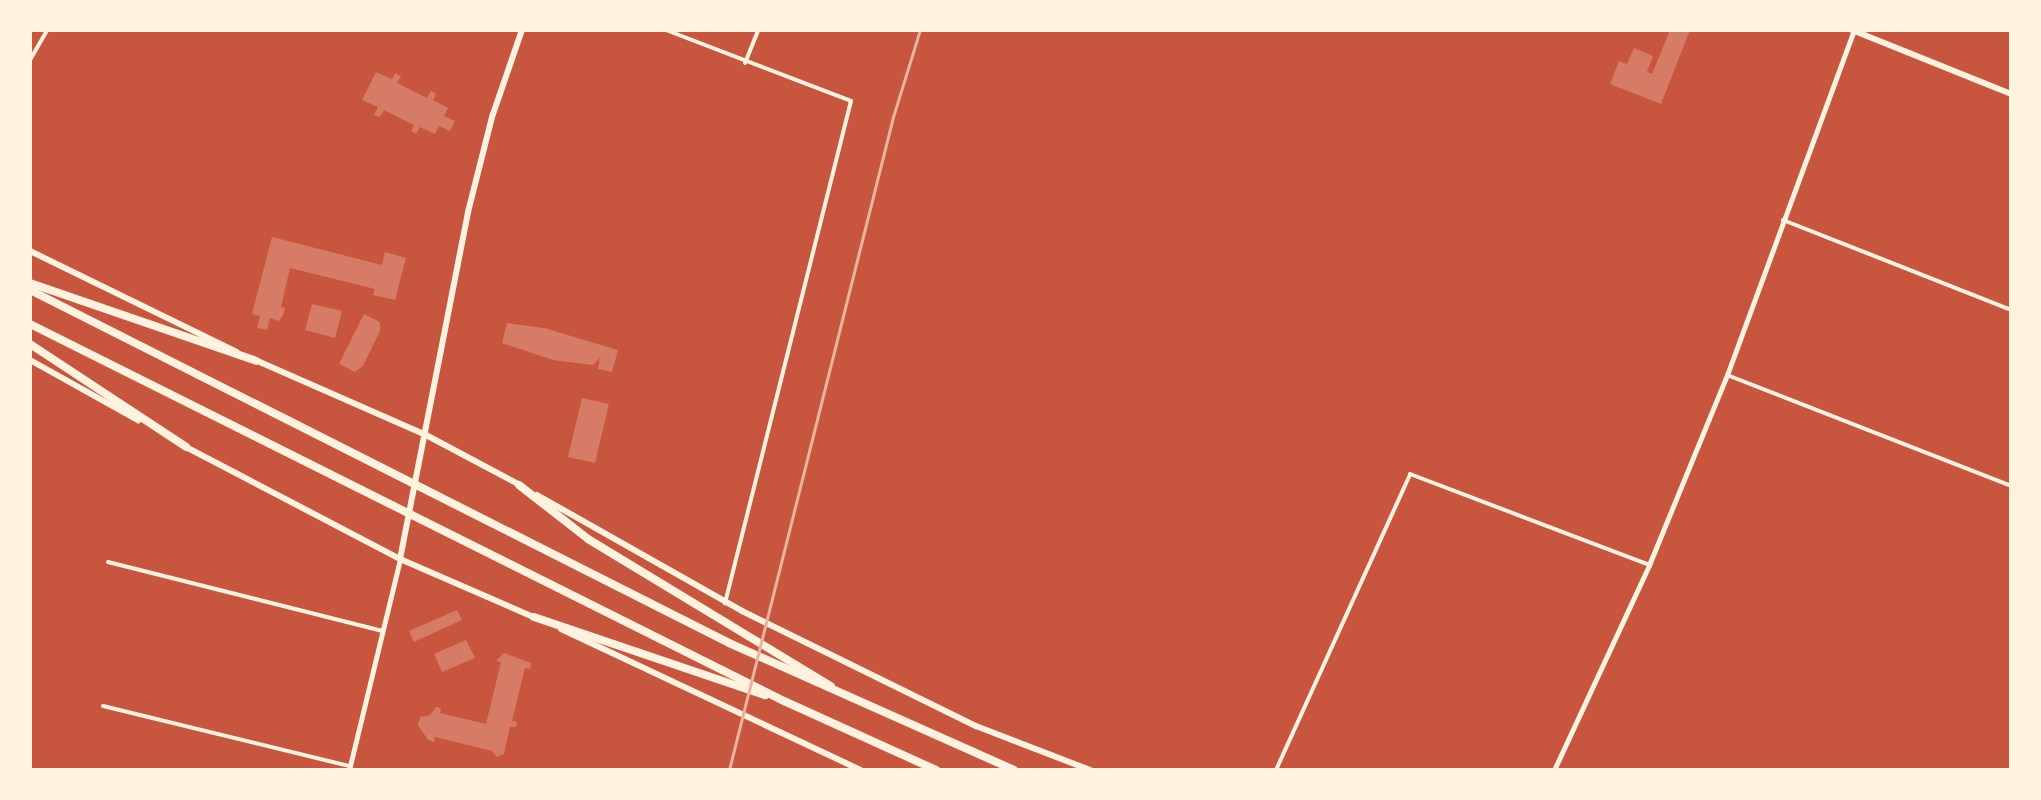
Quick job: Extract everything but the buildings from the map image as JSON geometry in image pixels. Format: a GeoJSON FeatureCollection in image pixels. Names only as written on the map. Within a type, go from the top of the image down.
{"type":"FeatureCollection","features":[{"type":"Feature","properties":{"kind":"highway"},"geometry":{"type":"LineString","coordinates":[[30,286],[256,361]]}},
{"type":"Feature","properties":{"kind":"highway"},"geometry":{"type":"LineString","coordinates":[[30,286],[729,643],[792,667]]}},
{"type":"Feature","properties":{"kind":"highway"},"geometry":{"type":"LineString","coordinates":[[30,324],[717,664],[784,701],[936,770]]}},
{"type":"Feature","properties":{"kind":"highway"},"geometry":{"type":"LineString","coordinates":[[30,344],[186,447]]}},
{"type":"Feature","properties":{"kind":"highway"},"geometry":{"type":"LineString","coordinates":[[519,485],[588,539],[792,667],[860,704],[1014,770]]}},
{"type":"Feature","properties":{"kind":"highway"},"geometry":{"type":"LineString","coordinates":[[534,617],[784,701]]}},
{"type":"Feature","properties":{"kind":"highway"},"geometry":{"type":"LineString","coordinates":[[967,750],[1026,770]]}},
{"type":"Feature","properties":{"kind":"main road"},"geometry":{"type":"LineString","coordinates":[[400,559],[468,212],[492,116],[522,30]]}},
{"type":"Feature","properties":{"kind":"main road"},"geometry":{"type":"LineString","coordinates":[[1853,30],[2011,94]]}},
{"type":"Feature","properties":{"kind":"main road"},"geometry":{"type":"LineString","coordinates":[[30,250],[256,361],[426,434],[726,603],[976,726],[1090,770]]}},
{"type":"Feature","properties":{"kind":"main road"},"geometry":{"type":"LineString","coordinates":[[30,360],[400,559],[713,698],[860,770]]}},
{"type":"Feature","properties":{"kind":"street"},"geometry":{"type":"LineString","coordinates":[[30,60],[47,30]]}},
{"type":"Feature","properties":{"kind":"street"},"geometry":{"type":"LineString","coordinates":[[666,30],[851,101],[726,603]]}},
{"type":"Feature","properties":{"kind":"street"},"geometry":{"type":"LineString","coordinates":[[745,63],[758,30]]}},
{"type":"Feature","properties":{"kind":"street"},"geometry":{"type":"LineString","coordinates":[[1554,770],[1649,565],[1727,375],[1853,30]]}},
{"type":"Feature","properties":{"kind":"street"},"geometry":{"type":"LineString","coordinates":[[1782,220],[2011,310]]}},
{"type":"Feature","properties":{"kind":"street"},"geometry":{"type":"LineString","coordinates":[[1727,375],[2011,486]]}},
{"type":"Feature","properties":{"kind":"street"},"geometry":{"type":"LineString","coordinates":[[1276,770],[1410,474],[1649,565]]}},
{"type":"Feature","properties":{"kind":"street"},"geometry":{"type":"LineString","coordinates":[[103,706],[350,768],[400,559]]}},
{"type":"Feature","properties":{"kind":"street"},"geometry":{"type":"LineString","coordinates":[[108,562],[382,631]]}},
{"type":"Feature","properties":{"kind":"railway"},"geometry":{"type":"LineString","coordinates":[[729,770],[893,117],[920,30]]}}]}
